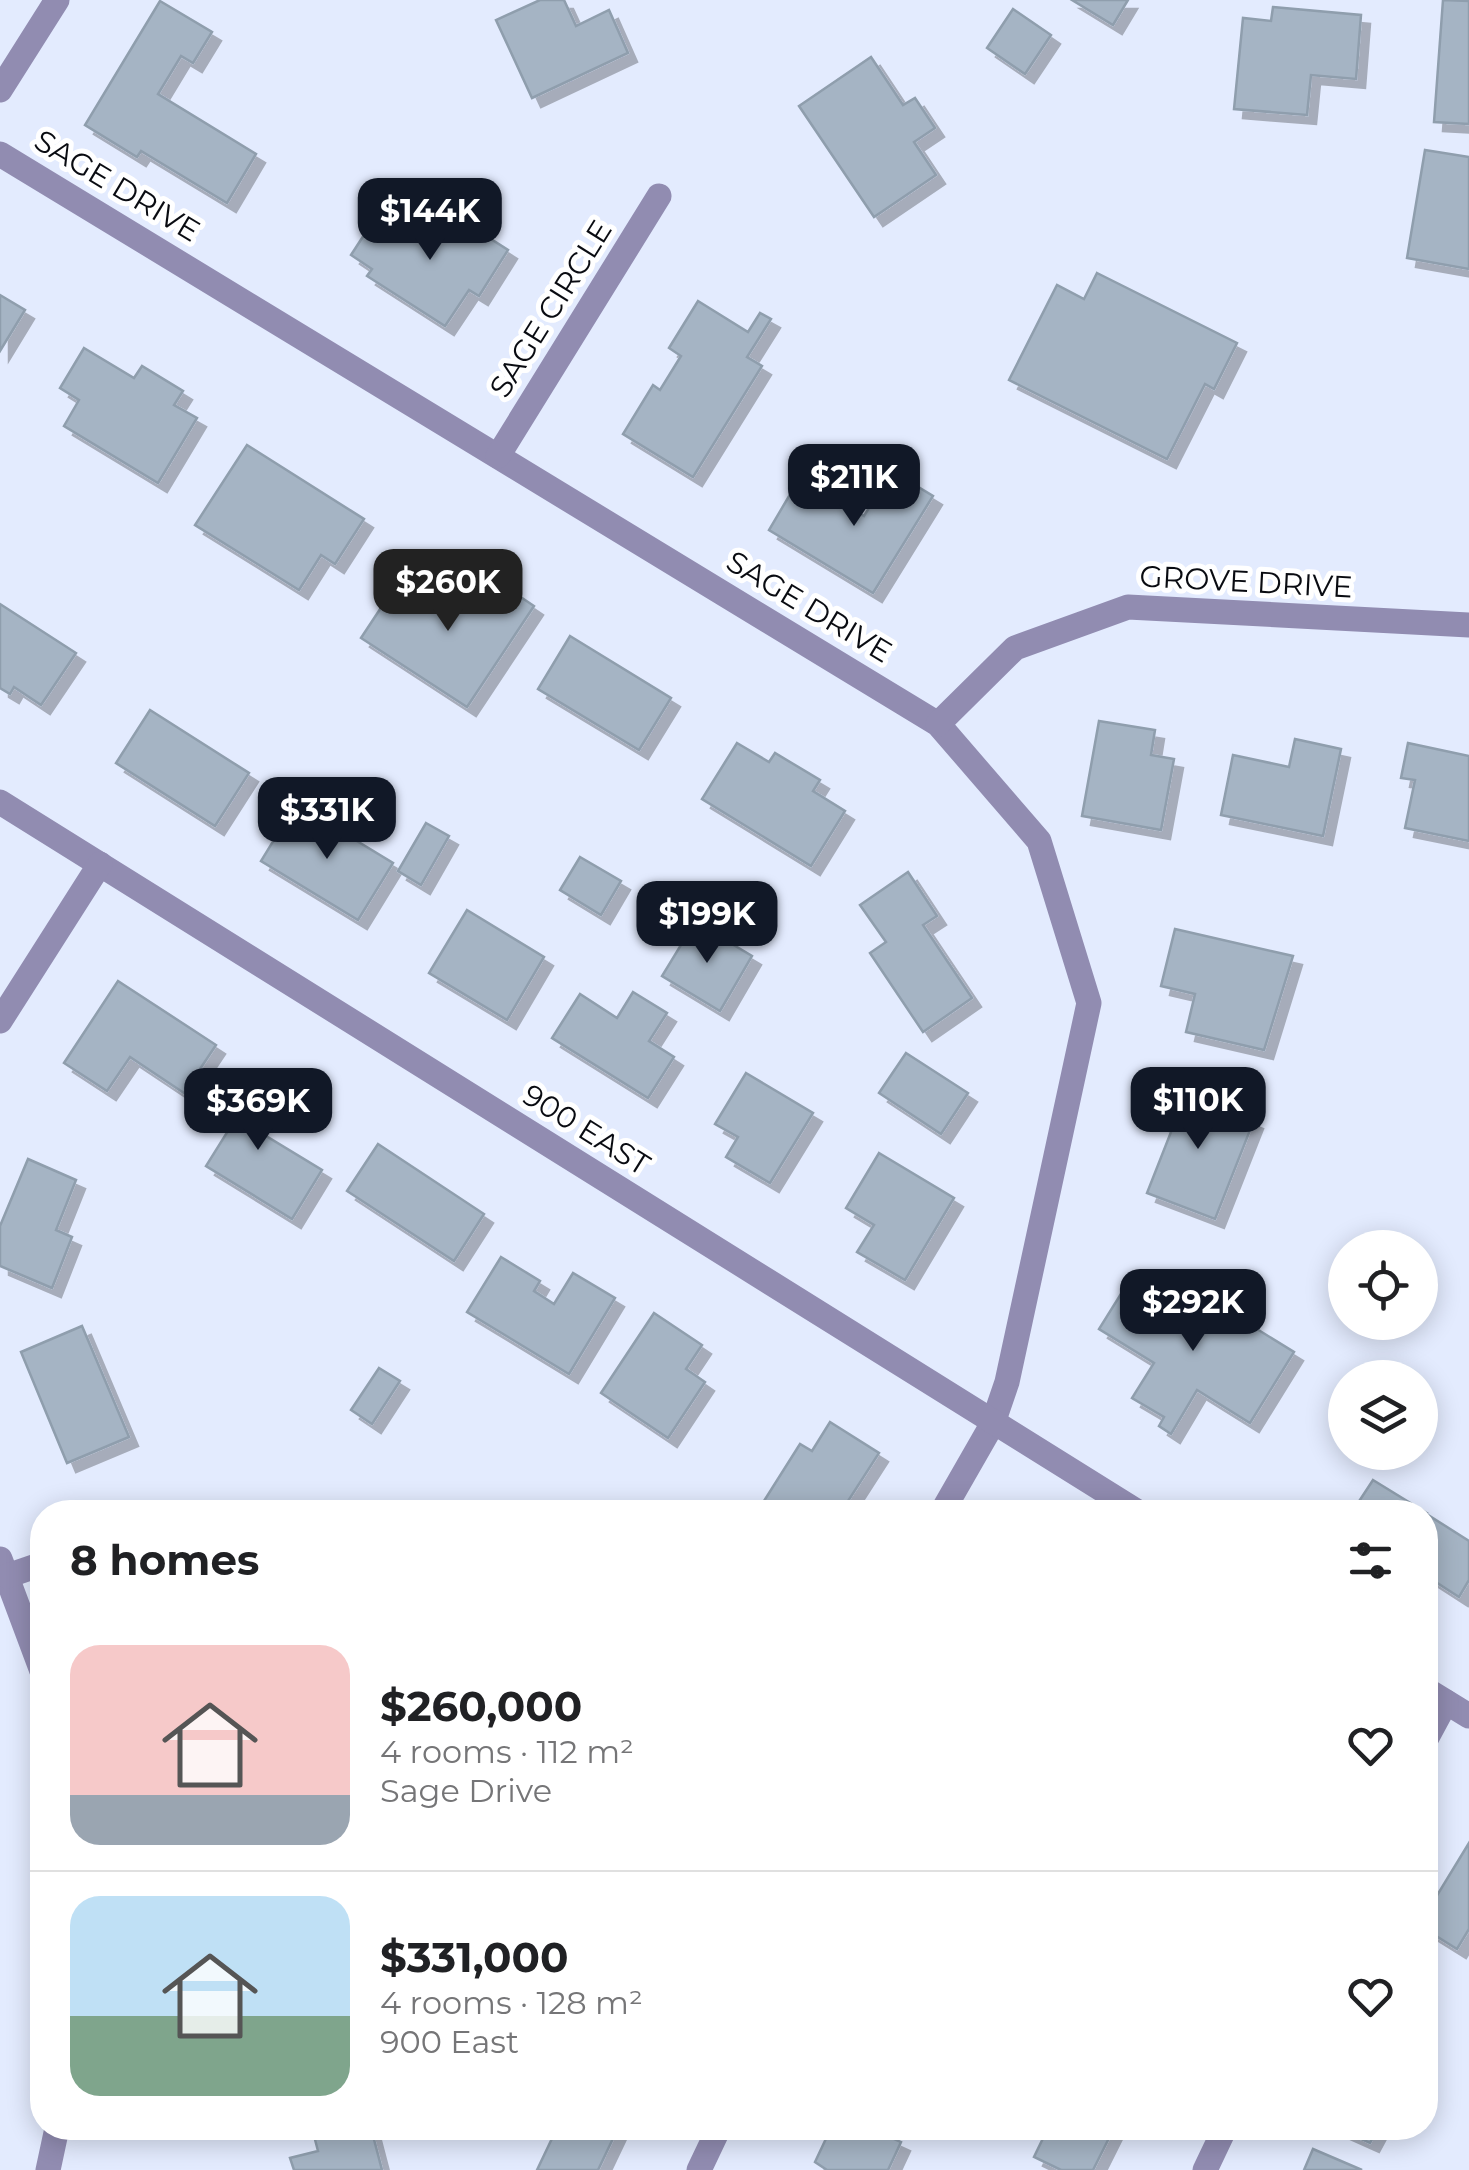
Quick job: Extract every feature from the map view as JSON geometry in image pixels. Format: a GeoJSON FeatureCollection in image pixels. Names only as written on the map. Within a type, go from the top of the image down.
{"type":"FeatureCollection","features":[{"type":"Feature","properties":{"kind":"street"},"geometry":{"type":"LineString","coordinates":[[0,90],[58,0]]}},
{"type":"Feature","properties":{"kind":"street","name":"SAGE DRIVE"},"geometry":{"type":"LineString","coordinates":[[0,154],[938,724],[1039,841],[1089,1003],[1007,1382],[992,1423],[949,1500]]}},
{"type":"Feature","properties":{"kind":"street","name":"SAGE CIRCLE"},"geometry":{"type":"LineString","coordinates":[[498,456],[659,196]]}},
{"type":"Feature","properties":{"kind":"street","name":"GROVE DRIVE"},"geometry":{"type":"LineString","coordinates":[[938,724],[1015,648],[1128,607],[1469,625]]}},
{"type":"Feature","properties":{"kind":"street","name":"900 EAST"},"geometry":{"type":"LineString","coordinates":[[0,802],[1118,1500]]}},
{"type":"Feature","properties":{"kind":"street"},"geometry":{"type":"LineString","coordinates":[[0,1021],[100,864]]}},
{"type":"Feature","properties":{"kind":"street"},"geometry":{"type":"LineString","coordinates":[[30,1565],[3,1568],[30,1639]]}},
{"type":"Feature","properties":{"kind":"street"},"geometry":{"type":"LineString","coordinates":[[53,2169],[57,2140]]}},
{"type":"Feature","properties":{"kind":"street"},"geometry":{"type":"LineString","coordinates":[[699,2170],[713,2140]]}},
{"type":"Feature","properties":{"kind":"street"},"geometry":{"type":"LineString","coordinates":[[1205,2170],[1219,2140]]}},
{"type":"Feature","properties":{"kind":"building"},"geometry":{"type":"Polygon","coordinates":[[[540,0],[564,0],[576,26],[609,10],[628,53],[532,98],[496,20],[540,0]]]}},
{"type":"Feature","properties":{"kind":"building"},"geometry":{"type":"Polygon","coordinates":[[[1072,0],[1128,0],[1113,25],[1072,0]]]}},
{"type":"Feature","properties":{"kind":"building"},"geometry":{"type":"Polygon","coordinates":[[[1443,0],[1469,1],[1469,124],[1434,122],[1443,0]]]}},
{"type":"Feature","properties":{"kind":"building"},"geometry":{"type":"Polygon","coordinates":[[[160,1],[212,32],[193,63],[181,56],[158,94],[256,154],[227,203],[141,151],[137,157],[85,125],[160,1]]]}},
{"type":"Feature","properties":{"kind":"building"},"geometry":{"type":"Polygon","coordinates":[[[1273,7],[1361,15],[1356,79],[1311,75],[1307,115],[1234,109],[1243,18],[1271,21],[1273,7]]]}},
{"type":"Feature","properties":{"kind":"building"},"geometry":{"type":"Polygon","coordinates":[[[1013,9],[1051,35],[1025,74],[987,48],[1013,9]]]}},
{"type":"Feature","properties":{"kind":"building"},"geometry":{"type":"Polygon","coordinates":[[[871,57],[903,105],[915,98],[935,128],[914,142],[936,175],[874,217],[799,106],[871,57]]]}},
{"type":"Feature","properties":{"kind":"building"},"geometry":{"type":"Polygon","coordinates":[[[1425,150],[1469,157],[1469,269],[1407,258],[1425,150]]]}},
{"type":"Feature","properties":{"kind":"building"},"geometry":{"type":"Polygon","coordinates":[[[447,211],[508,250],[479,296],[469,290],[445,326],[367,276],[372,269],[351,255],[379,212],[427,242],[447,211]]]}},
{"type":"Feature","properties":{"kind":"building"},"geometry":{"type":"Polygon","coordinates":[[[1097,273],[1237,343],[1214,389],[1205,384],[1167,459],[1009,380],[1057,285],[1084,299],[1097,273]]]}},
{"type":"Feature","properties":{"kind":"building"},"geometry":{"type":"Polygon","coordinates":[[[0,295],[25,310],[0,351],[0,295]]]}},
{"type":"Feature","properties":{"kind":"building"},"geometry":{"type":"Polygon","coordinates":[[[698,301],[748,332],[760,313],[771,319],[747,357],[762,366],[693,477],[623,434],[653,385],[660,390],[681,356],[669,348],[698,301]]]}},
{"type":"Feature","properties":{"kind":"building"},"geometry":{"type":"Polygon","coordinates":[[[84,348],[134,378],[142,366],[183,391],[174,405],[197,418],[158,483],[64,426],[79,400],[60,388],[84,348]]]}},
{"type":"Feature","properties":{"kind":"building"},"geometry":{"type":"Polygon","coordinates":[[[247,445],[364,519],[335,564],[321,555],[299,590],[195,525],[247,445]]]}},
{"type":"Feature","properties":{"kind":"building"},"geometry":{"type":"Polygon","coordinates":[[[892,471],[933,496],[873,593],[769,530],[795,486],[817,499],[823,491],[864,516],[892,471]]]}},
{"type":"Feature","properties":{"kind":"building"},"geometry":{"type":"Polygon","coordinates":[[[402,576],[427,592],[430,586],[469,612],[491,577],[534,606],[467,707],[361,638],[402,576]]]}},
{"type":"Feature","properties":{"kind":"building"},"geometry":{"type":"Polygon","coordinates":[[[0,604],[76,653],[41,705],[14,687],[10,694],[0,688],[0,604]]]}},
{"type":"Feature","properties":{"kind":"building"},"geometry":{"type":"Polygon","coordinates":[[[570,636],[671,698],[639,750],[538,689],[570,636]]]}},
{"type":"Feature","properties":{"kind":"building"},"geometry":{"type":"Polygon","coordinates":[[[150,710],[249,773],[215,826],[116,763],[150,710]]]}},
{"type":"Feature","properties":{"kind":"building"},"geometry":{"type":"Polygon","coordinates":[[[1099,721],[1155,730],[1151,755],[1174,759],[1161,830],[1082,816],[1099,721]]]}},
{"type":"Feature","properties":{"kind":"building"},"geometry":{"type":"Polygon","coordinates":[[[1295,739],[1341,749],[1323,836],[1221,815],[1233,755],[1289,767],[1295,739]]]}},
{"type":"Feature","properties":{"kind":"building"},"geometry":{"type":"Polygon","coordinates":[[[737,743],[769,762],[775,753],[820,780],[813,791],[845,811],[811,866],[702,799],[737,743]]]}},
{"type":"Feature","properties":{"kind":"building"},"geometry":{"type":"Polygon","coordinates":[[[1408,743],[1469,756],[1469,841],[1405,828],[1415,780],[1401,778],[1408,743]]]}},
{"type":"Feature","properties":{"kind":"building"},"geometry":{"type":"Polygon","coordinates":[[[296,804],[393,863],[358,920],[261,861],[296,804]]]}},
{"type":"Feature","properties":{"kind":"building"},"geometry":{"type":"Polygon","coordinates":[[[426,823],[449,836],[421,885],[398,871],[426,823]]]}},
{"type":"Feature","properties":{"kind":"building"},"geometry":{"type":"Polygon","coordinates":[[[580,857],[621,881],[601,915],[560,890],[580,857]]]}},
{"type":"Feature","properties":{"kind":"building"},"geometry":{"type":"Polygon","coordinates":[[[908,872],[937,916],[923,925],[972,998],[923,1032],[870,953],[886,942],[860,905],[908,872]]]}},
{"type":"Feature","properties":{"kind":"building"},"geometry":{"type":"Polygon","coordinates":[[[467,910],[544,957],[507,1020],[429,973],[467,910]]]}},
{"type":"Feature","properties":{"kind":"building"},"geometry":{"type":"Polygon","coordinates":[[[695,922],[752,956],[720,1011],[662,976],[695,922]]]}},
{"type":"Feature","properties":{"kind":"building"},"geometry":{"type":"Polygon","coordinates":[[[1175,929],[1293,956],[1264,1050],[1186,1032],[1195,994],[1161,986],[1175,929]]]}},
{"type":"Feature","properties":{"kind":"building"},"geometry":{"type":"Polygon","coordinates":[[[118,981],[216,1045],[184,1093],[130,1057],[107,1091],[64,1063],[118,981]]]}},
{"type":"Feature","properties":{"kind":"building"},"geometry":{"type":"Polygon","coordinates":[[[633,992],[667,1013],[649,1041],[674,1057],[648,1098],[552,1038],[580,994],[617,1018],[633,992]]]}},
{"type":"Feature","properties":{"kind":"building"},"geometry":{"type":"Polygon","coordinates":[[[906,1053],[968,1093],[941,1134],[879,1093],[906,1053]]]}},
{"type":"Feature","properties":{"kind":"building"},"geometry":{"type":"Polygon","coordinates":[[[746,1073],[813,1113],[770,1183],[726,1157],[738,1137],[715,1124],[746,1073]]]}},
{"type":"Feature","properties":{"kind":"building"},"geometry":{"type":"Polygon","coordinates":[[[229,1076],[270,1101],[253,1128],[322,1170],[292,1219],[206,1166],[233,1123],[209,1109],[229,1076]]]}},
{"type":"Feature","properties":{"kind":"building"},"geometry":{"type":"Polygon","coordinates":[[[1169,1087],[1254,1120],[1215,1219],[1147,1193],[1173,1127],[1155,1120],[1169,1087]]]}},
{"type":"Feature","properties":{"kind":"building"},"geometry":{"type":"Polygon","coordinates":[[[378,1144],[484,1214],[454,1261],[347,1191],[378,1144]]]}},
{"type":"Feature","properties":{"kind":"building"},"geometry":{"type":"Polygon","coordinates":[[[879,1153],[954,1198],[905,1280],[857,1252],[874,1225],[846,1208],[879,1153]]]}},
{"type":"Feature","properties":{"kind":"building"},"geometry":{"type":"Polygon","coordinates":[[[28,1159],[76,1180],[56,1230],[72,1237],[52,1288],[0,1266],[0,1226],[28,1159]]]}},
{"type":"Feature","properties":{"kind":"building"},"geometry":{"type":"Polygon","coordinates":[[[501,1257],[540,1281],[534,1291],[554,1304],[573,1273],[615,1298],[569,1374],[467,1312],[501,1257]]]}},
{"type":"Feature","properties":{"kind":"building"},"geometry":{"type":"Polygon","coordinates":[[[1134,1273],[1231,1331],[1239,1318],[1294,1352],[1250,1423],[1197,1390],[1171,1434],[1159,1426],[1164,1417],[1132,1398],[1154,1363],[1099,1329],[1134,1273]]]}},
{"type":"Feature","properties":{"kind":"building"},"geometry":{"type":"Polygon","coordinates":[[[654,1313],[702,1345],[686,1369],[705,1382],[668,1438],[601,1393],[654,1313]]]}},
{"type":"Feature","properties":{"kind":"building"},"geometry":{"type":"Polygon","coordinates":[[[82,1326],[129,1437],[67,1463],[21,1352],[82,1326]]]}},
{"type":"Feature","properties":{"kind":"building"},"geometry":{"type":"Polygon","coordinates":[[[379,1368],[400,1381],[372,1424],[351,1410],[379,1368]]]}},
{"type":"Feature","properties":{"kind":"building"},"geometry":{"type":"Polygon","coordinates":[[[830,1422],[879,1453],[849,1500],[765,1500],[800,1444],[812,1451],[830,1422]]]}},
{"type":"Feature","properties":{"kind":"building"},"geometry":{"type":"Polygon","coordinates":[[[1373,1480],[1406,1500],[1360,1500],[1373,1480]]]}},
{"type":"Feature","properties":{"kind":"building"},"geometry":{"type":"Polygon","coordinates":[[[1438,1521],[1469,1541],[1469,1580],[1459,1597],[1438,1583],[1438,1521]]]}},
{"type":"Feature","properties":{"kind":"building"},"geometry":{"type":"Polygon","coordinates":[[[1469,1843],[1469,1929],[1457,1949],[1438,1937],[1438,1894],[1469,1843]]]}},
{"type":"Feature","properties":{"kind":"building"},"geometry":{"type":"Polygon","coordinates":[[[315,2140],[374,2140],[382,2170],[294,2170],[290,2158],[318,2151],[315,2140]]]}},
{"type":"Feature","properties":{"kind":"building"},"geometry":{"type":"Polygon","coordinates":[[[551,2140],[612,2140],[598,2170],[537,2170],[551,2140]]]}},
{"type":"Feature","properties":{"kind":"building"},"geometry":{"type":"Polygon","coordinates":[[[825,2140],[901,2142],[888,2170],[827,2170],[815,2162],[825,2140]]]}},
{"type":"Feature","properties":{"kind":"building"},"geometry":{"type":"Polygon","coordinates":[[[1042,2140],[1108,2140],[1093,2170],[1061,2170],[1034,2157],[1042,2140]]]}},
{"type":"Feature","properties":{"kind":"building"},"geometry":{"type":"Polygon","coordinates":[[[1313,2149],[1362,2170],[1304,2170],[1313,2149]]]}}]}
